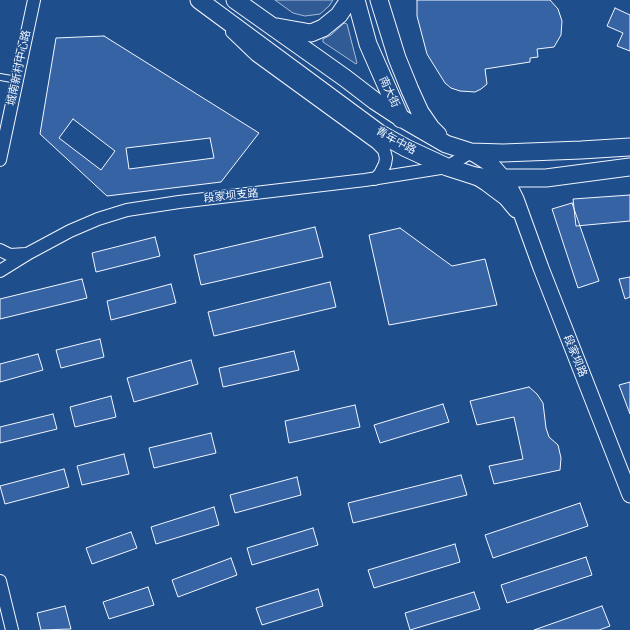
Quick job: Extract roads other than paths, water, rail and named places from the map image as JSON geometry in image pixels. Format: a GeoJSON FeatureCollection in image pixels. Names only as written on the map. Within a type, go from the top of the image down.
{"type":"FeatureCollection","features":[{"type":"Feature","properties":{"kind":"main road","name":"青年中路"},"geometry":{"type":"LineString","coordinates":[[235,0],[374,101],[446,144],[479,168]]}},
{"type":"Feature","properties":{"kind":"main road"},"geometry":{"type":"LineString","coordinates":[[272,26],[311,33],[323,28],[339,15],[349,0]]}},
{"type":"Feature","properties":{"kind":"main road","name":"南大街"},"geometry":{"type":"LineString","coordinates":[[356,0],[368,44],[408,132],[423,150],[447,167]]}},
{"type":"Feature","properties":{"kind":"main road","name":"南大街"},"geometry":{"type":"LineString","coordinates":[[379,0],[397,58],[420,112],[431,128],[446,144]]}},
{"type":"Feature","properties":{"kind":"main road","name":"青年中路"},"geometry":{"type":"LineString","coordinates":[[200,1],[379,133],[406,148],[447,167],[479,168],[546,178],[630,167]]}},
{"type":"Feature","properties":{"kind":"main road","name":"青年中路"},"geometry":{"type":"LineString","coordinates":[[479,168],[529,153],[630,147]]}},
{"type":"Feature","properties":{"kind":"street","name":"城南新村中心路"},"geometry":{"type":"LineString","coordinates":[[0,160],[34,0]]}},
{"type":"Feature","properties":{"kind":"street"},"geometry":{"type":"LineString","coordinates":[[200,1],[256,55],[377,143],[384,150],[386,158],[385,164],[380,174],[375,179]]}},
{"type":"Feature","properties":{"kind":"street","name":"段家坝路"},"geometry":{"type":"LineString","coordinates":[[522,217],[506,198],[486,183],[479,168],[494,166],[508,183],[516,198],[543,276],[630,494]]}},
{"type":"Feature","properties":{"kind":"street","name":"段家坝支路"},"geometry":{"type":"LineString","coordinates":[[0,271],[29,253],[70,231],[98,219],[127,210],[179,202],[375,179],[447,167],[479,168]]}},
{"type":"Feature","properties":{"kind":"street"},"geometry":{"type":"LineString","coordinates":[[0,250],[10,255],[29,253]]}},
{"type":"Feature","properties":{"kind":"street"},"geometry":{"type":"LineString","coordinates":[[0,581],[12,630]]}},
{"type":"Feature","properties":{"kind":"lane"},"geometry":{"type":"LineString","coordinates":[[0,77],[17,80]]}}]}
